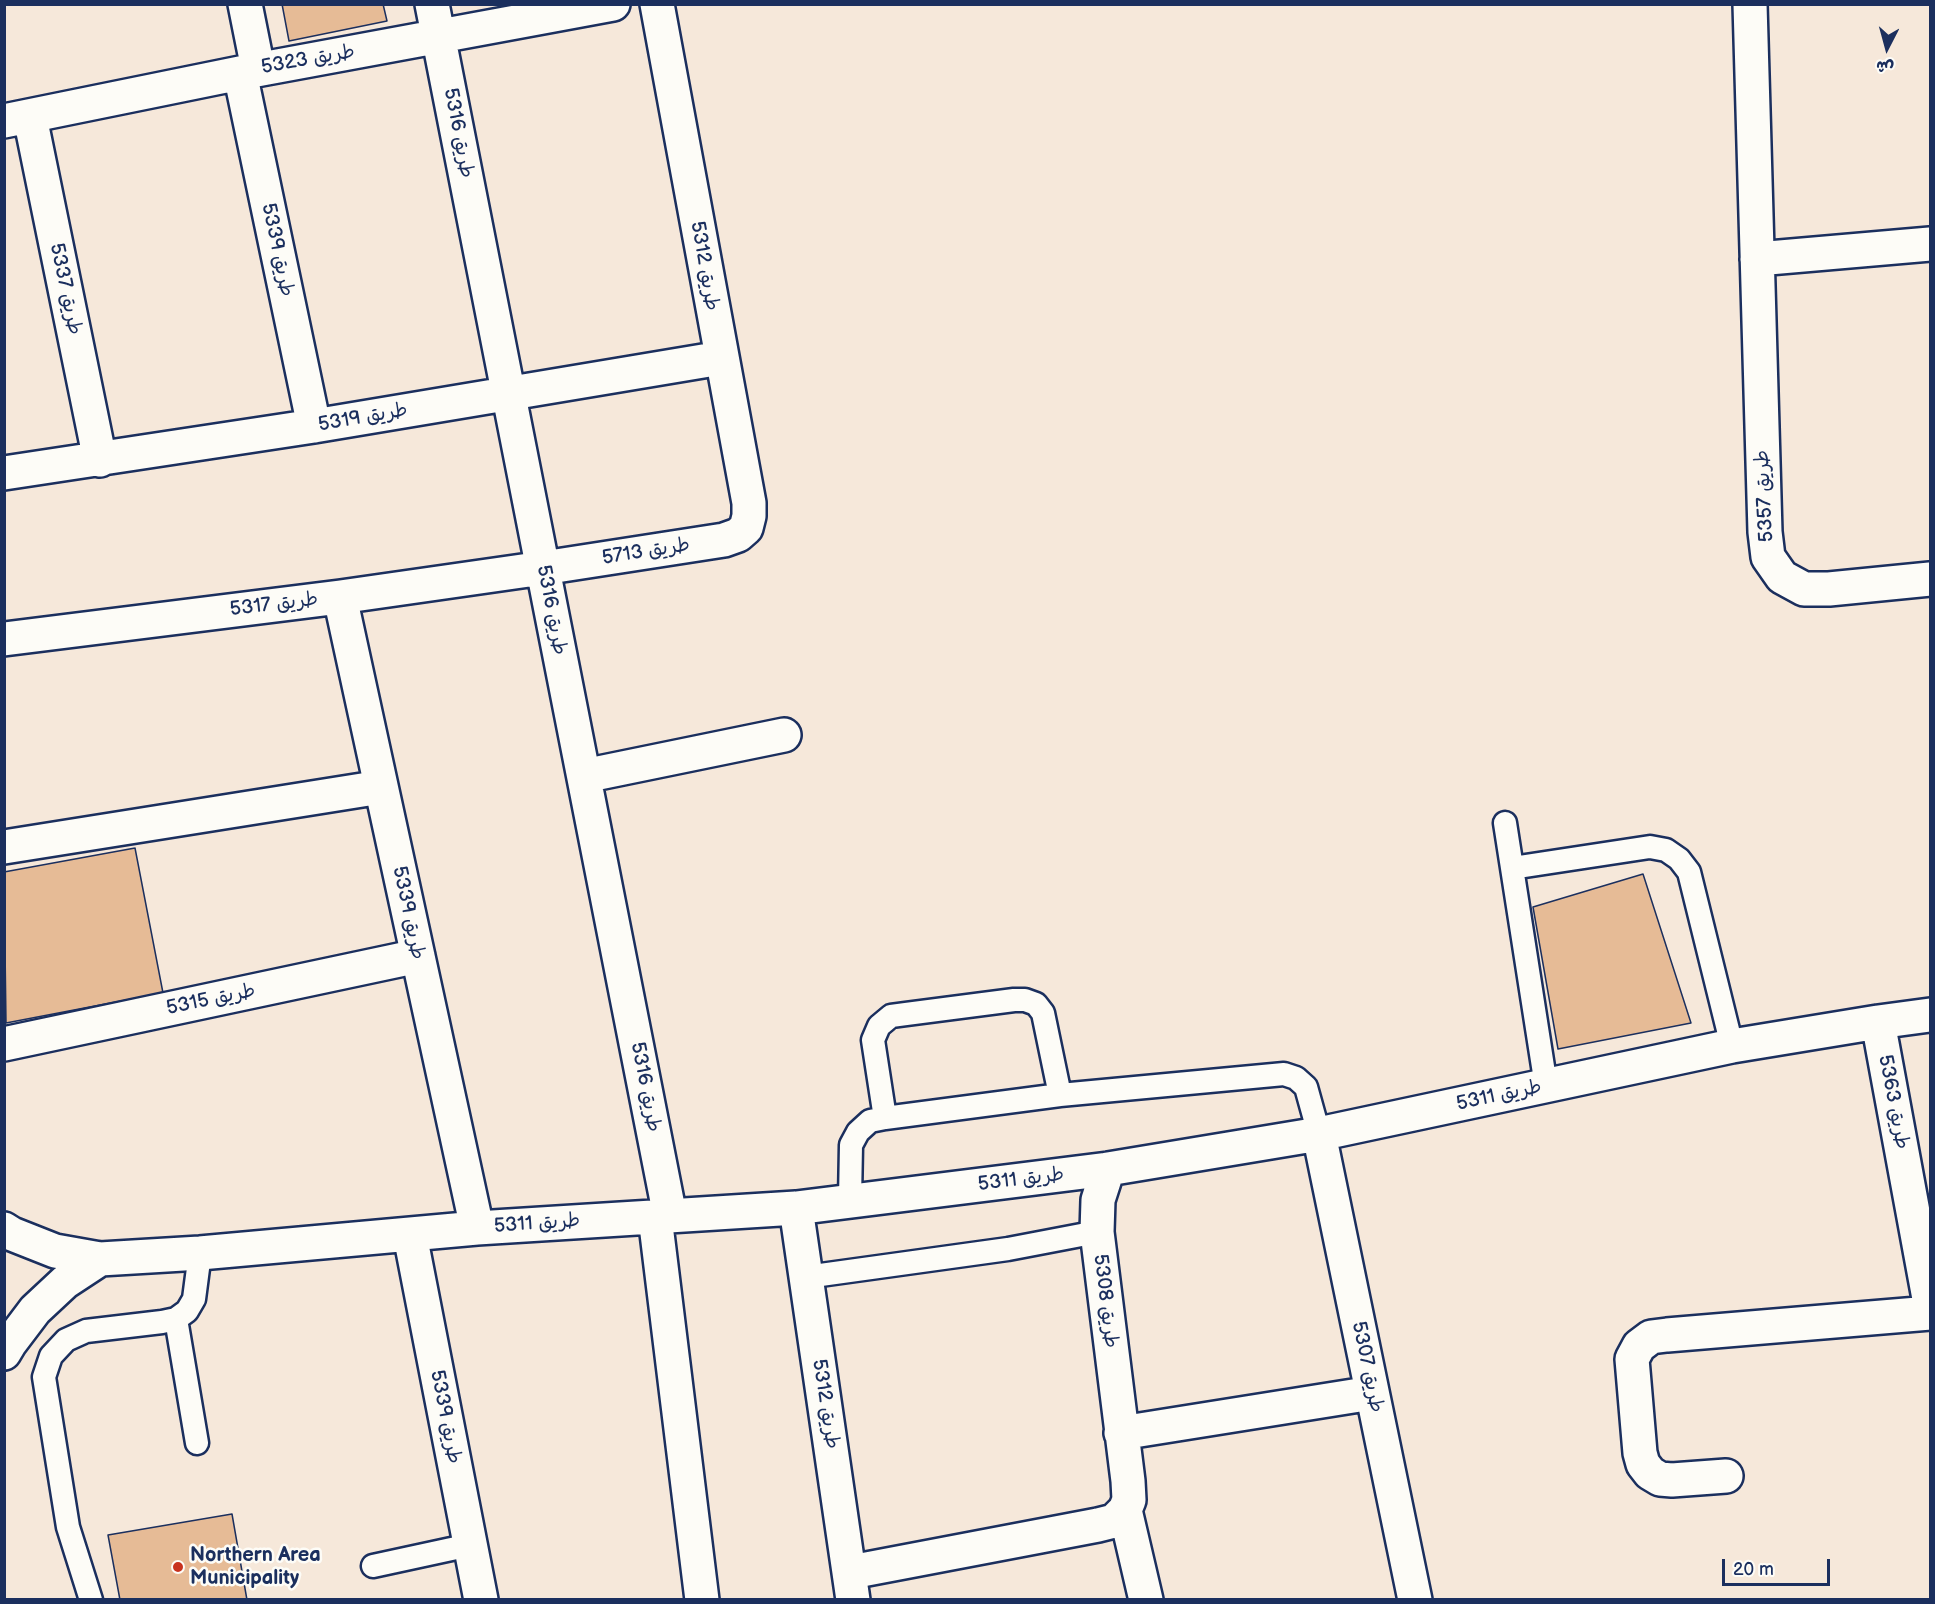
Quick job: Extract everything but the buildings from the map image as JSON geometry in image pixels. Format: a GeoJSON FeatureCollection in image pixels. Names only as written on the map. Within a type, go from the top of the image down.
{"type":"FeatureCollection","features":[{"type":"Feature","properties":{"kind":"street","name":"طريق 5339"},"geometry":{"type":"LineString","coordinates":[[245,4],[249,71],[314,426]]}},
{"type":"Feature","properties":{"kind":"street","name":"طريق 5316"},"geometry":{"type":"LineString","coordinates":[[432,4],[584,776],[662,1216],[702,1599]]}},
{"type":"Feature","properties":{"kind":"street","name":"طريق 5323"},"geometry":{"type":"LineString","coordinates":[[17,119],[249,71],[614,4]]}},
{"type":"Feature","properties":{"kind":"street","name":"طريق 5312"},"geometry":{"type":"LineString","coordinates":[[657,4],[749,503],[746,528]]}},
{"type":"Feature","properties":{"kind":"street","name":"طريق 5357"},"geometry":{"type":"LineString","coordinates":[[1750,4],[1765,532],[1768,557],[1782,577],[1804,589],[1829,589],[1930,579]]}},
{"type":"Feature","properties":{"kind":"street","name":"طريق 5337"},"geometry":{"type":"LineString","coordinates":[[17,119],[100,460]]}},
{"type":"Feature","properties":{"kind":"street"},"geometry":{"type":"LineString","coordinates":[[1757,259],[1930,244]]}},
{"type":"Feature","properties":{"kind":"street","name":"طريق 5319"},"geometry":{"type":"LineString","coordinates":[[4,473],[314,426],[721,358]]}},
{"type":"Feature","properties":{"kind":"street","name":"طريق 5713"},"geometry":{"type":"LineString","coordinates":[[543,568],[724,540],[738,535],[746,528]]}},
{"type":"Feature","properties":{"kind":"street","name":"طريق 5317"},"geometry":{"type":"LineString","coordinates":[[4,639],[340,597],[543,568]]}},
{"type":"Feature","properties":{"kind":"street","name":"طريق 5339"},"geometry":{"type":"LineString","coordinates":[[340,597],[477,1228]]}},
{"type":"Feature","properties":{"kind":"street"},"geometry":{"type":"LineString","coordinates":[[584,776],[784,735]]}},
{"type":"Feature","properties":{"kind":"street"},"geometry":{"type":"LineString","coordinates":[[4,847],[381,787]]}},
{"type":"Feature","properties":{"kind":"street","name":"طريق 5315"},"geometry":{"type":"LineString","coordinates":[[4,1044],[418,957]]}},
{"type":"Feature","properties":{"kind":"street","name":"طريق 5311"},"geometry":{"type":"LineString","coordinates":[[4,1229],[55,1251],[100,1259],[200,1253],[477,1228],[796,1208],[1108,1169],[1319,1134],[1732,1046],[1930,1015]]}},
{"type":"Feature","properties":{"kind":"street","name":"طريق 5363"},"geometry":{"type":"LineString","coordinates":[[1878,1022],[1919,1181],[1930,1304]]}},
{"type":"Feature","properties":{"kind":"street","name":"طريق 5307"},"geometry":{"type":"LineString","coordinates":[[1319,1134],[1415,1599]]}},
{"type":"Feature","properties":{"kind":"street","name":"طريق 5308"},"geometry":{"type":"LineString","coordinates":[[1108,1169],[1098,1200],[1097,1232],[1128,1481],[1129,1500],[1125,1510]]}},
{"type":"Feature","properties":{"kind":"street","name":"طريق 5312"},"geometry":{"type":"LineString","coordinates":[[796,1208],[852,1586]]}},
{"type":"Feature","properties":{"kind":"street","name":"طريق 5339"},"geometry":{"type":"LineString","coordinates":[[410,1235],[481,1599]]}},
{"type":"Feature","properties":{"kind":"street","name":"طريق 5311"},"geometry":{"type":"LineString","coordinates":[[4,1353],[35,1310],[65,1282],[100,1259]]}},
{"type":"Feature","properties":{"kind":"street"},"geometry":{"type":"LineString","coordinates":[[1726,1476],[1660,1479],[1650,1473],[1643,1464],[1640,1454],[1632,1359],[1639,1346],[1651,1337],[1667,1335],[1930,1313]]}},
{"type":"Feature","properties":{"kind":"street"},"geometry":{"type":"LineString","coordinates":[[1122,1433],[1372,1393]]}},
{"type":"Feature","properties":{"kind":"street"},"geometry":{"type":"LineString","coordinates":[[852,1586],[1098,1526],[1114,1521],[1125,1510]]}},
{"type":"Feature","properties":{"kind":"street"},"geometry":{"type":"LineString","coordinates":[[1125,1510],[1146,1599]]}},
{"type":"Feature","properties":{"kind":"lane"},"geometry":{"type":"LineString","coordinates":[[1505,823],[1546,1086]]}},
{"type":"Feature","properties":{"kind":"lane"},"geometry":{"type":"LineString","coordinates":[[1512,868],[1650,847],[1666,850],[1679,858],[1689,872],[1732,1046]]}},
{"type":"Feature","properties":{"kind":"lane"},"geometry":{"type":"LineString","coordinates":[[885,1118],[873,1040],[879,1026],[891,1017],[906,1014],[1014,1000],[1025,1000],[1036,1004],[1043,1012],[1060,1095]]}},
{"type":"Feature","properties":{"kind":"lane"},"geometry":{"type":"LineString","coordinates":[[850,1200],[851,1145],[858,1132],[870,1121],[885,1118],[1060,1095],[1284,1074],[1296,1078],[1306,1087],[1319,1134]]}},
{"type":"Feature","properties":{"kind":"lane"},"geometry":{"type":"LineString","coordinates":[[806,1277],[1008,1249],[1097,1232]]}},
{"type":"Feature","properties":{"kind":"lane"},"geometry":{"type":"LineString","coordinates":[[91,1599],[68,1527],[44,1377],[51,1356],[66,1340],[86,1331],[176,1319],[187,1311],[194,1299],[200,1253]]}},
{"type":"Feature","properties":{"kind":"lane"},"geometry":{"type":"LineString","coordinates":[[176,1319],[197,1443]]}},
{"type":"Feature","properties":{"kind":"lane"},"geometry":{"type":"LineString","coordinates":[[373,1566],[470,1545]]}},
{"type":"Feature","properties":{"kind":"place","name":"Northern Area Municipality"},"geometry":{"type":"Point","coordinates":[178,1567]}}]}
